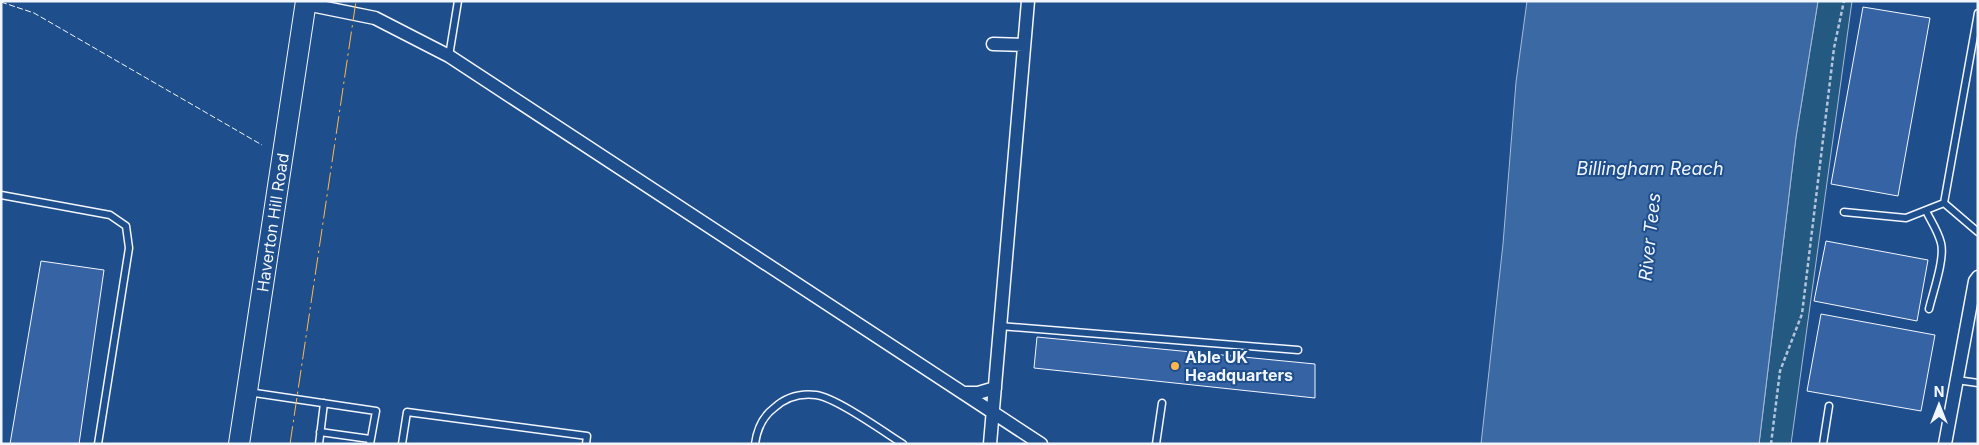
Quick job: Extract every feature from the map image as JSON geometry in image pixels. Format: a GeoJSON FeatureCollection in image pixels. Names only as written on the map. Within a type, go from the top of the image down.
{"type":"FeatureCollection","features":[{"type":"Feature","properties":{"kind":"main road","name":"Haverton Hill Road"},"geometry":{"type":"LineString","coordinates":[[239,444],[306,3]]}},
{"type":"Feature","properties":{"kind":"street"},"geometry":{"type":"LineString","coordinates":[[990,444],[1028,1]]}},
{"type":"Feature","properties":{"kind":"street"},"geometry":{"type":"LineString","coordinates":[[306,3],[375,18],[449,56],[1041,444]]}},
{"type":"Feature","properties":{"kind":"street"},"geometry":{"type":"LineString","coordinates":[[993,44],[1024,45]]}},
{"type":"Feature","properties":{"kind":"street"},"geometry":{"type":"LineString","coordinates":[[1945,444],[1975,281],[1978,277]]}},
{"type":"Feature","properties":{"kind":"street"},"geometry":{"type":"LineString","coordinates":[[963,393],[978,393],[995,388]]}},
{"type":"Feature","properties":{"kind":"lane"},"geometry":{"type":"LineString","coordinates":[[449,56],[458,1]]}},
{"type":"Feature","properties":{"kind":"lane"},"geometry":{"type":"LineString","coordinates":[[1944,203],[1978,13]]}},
{"type":"Feature","properties":{"kind":"lane"},"geometry":{"type":"LineString","coordinates":[[1,195],[110,215],[126,226],[128,248],[98,444]]}},
{"type":"Feature","properties":{"kind":"lane"},"geometry":{"type":"LineString","coordinates":[[1844,212],[1906,218],[1944,203]]}},
{"type":"Feature","properties":{"kind":"lane"},"geometry":{"type":"LineString","coordinates":[[1944,203],[1978,232]]}},
{"type":"Feature","properties":{"kind":"lane"},"geometry":{"type":"LineString","coordinates":[[1926,211],[1942,245],[1929,309]]}},
{"type":"Feature","properties":{"kind":"lane"},"geometry":{"type":"LineString","coordinates":[[1000,326],[1298,350]]}},
{"type":"Feature","properties":{"kind":"lane"},"geometry":{"type":"LineString","coordinates":[[1957,380],[1978,383]]}},
{"type":"Feature","properties":{"kind":"lane"},"geometry":{"type":"LineString","coordinates":[[247,392],[376,411],[370,441],[320,432]]}},
{"type":"Feature","properties":{"kind":"lane"},"geometry":{"type":"LineString","coordinates":[[755,444],[756,433],[765,415],[781,402],[798,394],[818,395],[841,405],[903,444]]}},
{"type":"Feature","properties":{"kind":"lane"},"geometry":{"type":"LineString","coordinates":[[319,444],[324,403]]}},
{"type":"Feature","properties":{"kind":"lane"},"geometry":{"type":"LineString","coordinates":[[1156,444],[1162,404]]}},
{"type":"Feature","properties":{"kind":"lane"},"geometry":{"type":"LineString","coordinates":[[1823,444],[1829,406]]}},
{"type":"Feature","properties":{"kind":"lane"},"geometry":{"type":"LineString","coordinates":[[402,444],[407,412],[587,436],[586,444]]}},
{"type":"Feature","properties":{"kind":"path"},"geometry":{"type":"LineString","coordinates":[[1771,444],[1780,371],[1802,314],[1834,48],[1844,1]]}},
{"type":"Feature","properties":{"kind":"shaded area"},"geometry":{"type":"Polygon","coordinates":[[[1818,1],[1852,1],[1791,444],[1759,444],[1796,137],[1818,1]]]}},
{"type":"Feature","properties":{"kind":"water","name":"Billingham Reach"},"geometry":{"type":"Polygon","coordinates":[[[1527,1],[1818,1],[1796,137],[1759,444],[1481,444],[1503,244],[1516,82],[1527,1]]]}},
{"type":"Feature","properties":{"kind":"building"},"geometry":{"type":"Polygon","coordinates":[[[1863,7],[1930,18],[1898,196],[1831,184],[1863,7]]]}},
{"type":"Feature","properties":{"kind":"building"},"geometry":{"type":"Polygon","coordinates":[[[1826,241],[1928,260],[1917,321],[1814,301],[1826,241]]]}},
{"type":"Feature","properties":{"kind":"building"},"geometry":{"type":"Polygon","coordinates":[[[41,261],[104,270],[79,444],[10,444],[41,261]]]}},
{"type":"Feature","properties":{"kind":"building"},"geometry":{"type":"Polygon","coordinates":[[[1821,314],[1935,335],[1921,411],[1807,391],[1821,314]]]}},
{"type":"Feature","properties":{"kind":"building","name":"Able UK Headquarters"},"geometry":{"type":"Polygon","coordinates":[[[1037,337],[1315,364],[1315,398],[1034,368],[1037,337]]]}},
{"type":"Feature","properties":{"kind":"fence"},"geometry":{"type":"LineString","coordinates":[[1,2],[34,13],[262,145]]}},
{"type":"Feature","properties":{"kind":"power"},"geometry":{"type":"LineString","coordinates":[[290,444],[356,1]]}},
{"type":"Feature","properties":{"kind":"place","name":"Able UK Headquarters"},"geometry":{"type":"Point","coordinates":[1175,366]}},
{"type":"Feature","properties":{"kind":"water label","name":"River Tees"},"geometry":{"type":"Point","coordinates":[1650,237]}}]}
